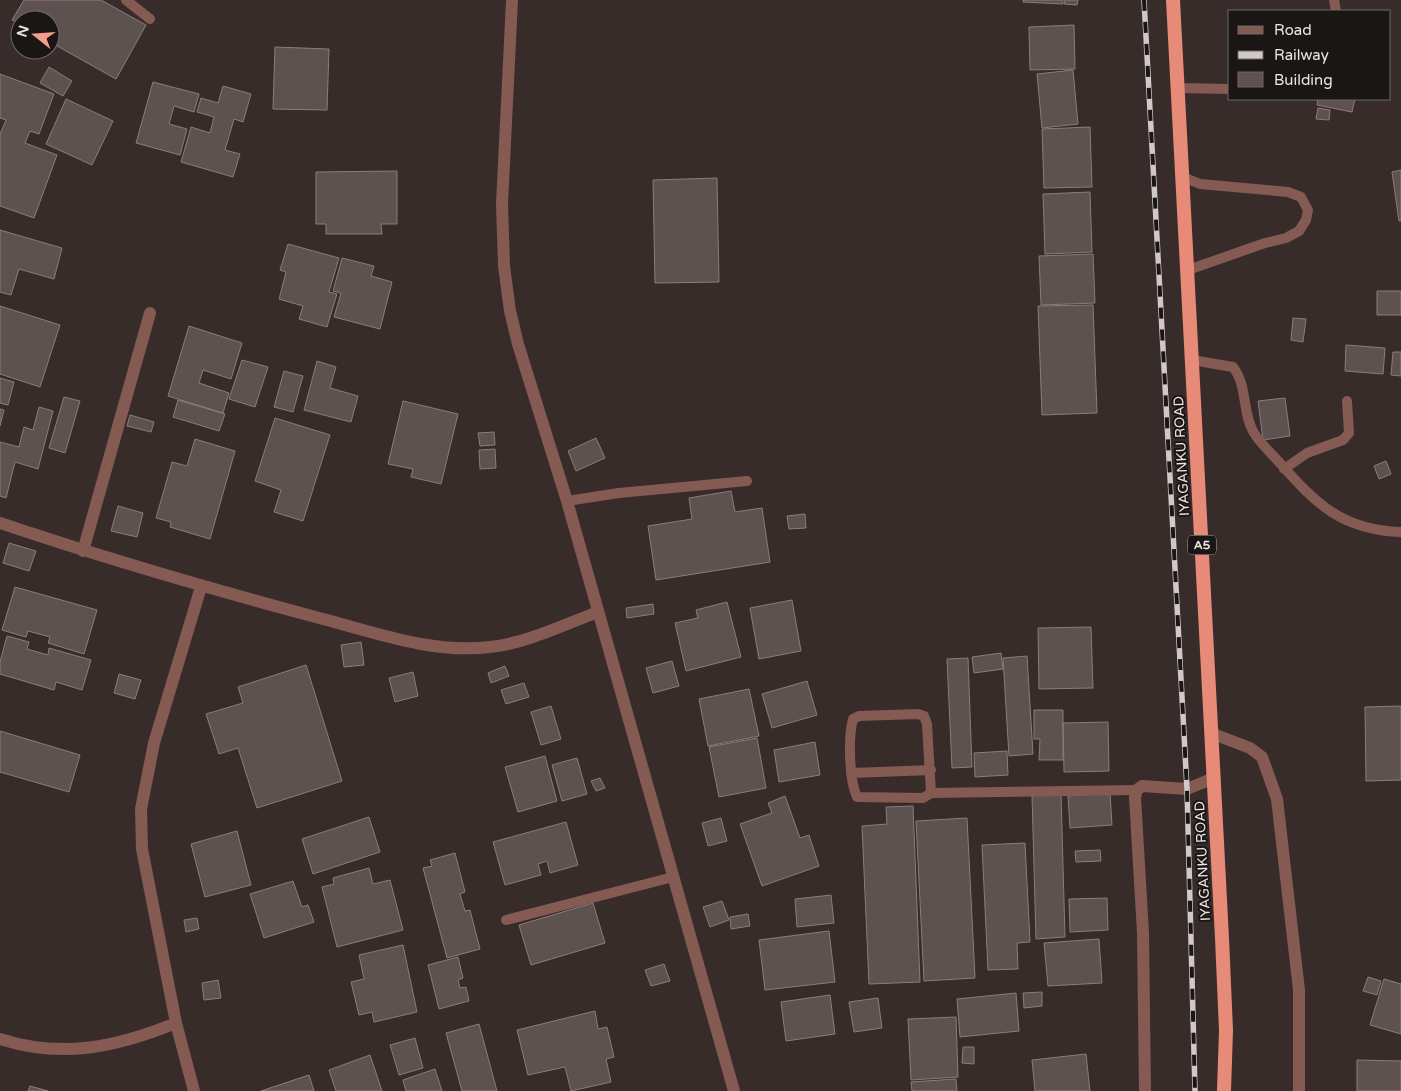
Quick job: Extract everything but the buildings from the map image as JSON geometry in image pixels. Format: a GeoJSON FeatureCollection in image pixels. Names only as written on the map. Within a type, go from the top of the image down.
{"type":"FeatureCollection","features":[{"type":"Feature","properties":{"kind":"highway","name":"IYAGANKU ROAD"},"geometry":{"type":"LineString","coordinates":[[1173,0],[1226,1030],[1224,1091]]}},
{"type":"Feature","properties":{"kind":"street"},"geometry":{"type":"LineString","coordinates":[[512,0],[502,204],[504,266],[510,311],[518,344],[567,502],[734,1091]]}},
{"type":"Feature","properties":{"kind":"street"},"geometry":{"type":"LineString","coordinates":[[83,551],[150,313]]}},
{"type":"Feature","properties":{"kind":"street"},"geometry":{"type":"LineString","coordinates":[[0,523],[201,587],[408,641],[450,648],[490,647],[530,638],[598,612]]}},
{"type":"Feature","properties":{"kind":"street"},"geometry":{"type":"LineString","coordinates":[[194,1091],[176,1023],[142,849],[141,809],[154,743],[201,587]]}},
{"type":"Feature","properties":{"kind":"street"},"geometry":{"type":"LineString","coordinates":[[1211,733],[1250,748],[1262,757],[1277,799],[1299,990],[1298,1091]]}},
{"type":"Feature","properties":{"kind":"street"},"geometry":{"type":"LineString","coordinates":[[1145,1091],[1143,933],[1135,797],[1137,790],[1149,785],[1187,789],[1214,778]]}},
{"type":"Feature","properties":{"kind":"street"},"geometry":{"type":"LineString","coordinates":[[0,1040],[26,1048],[52,1051],[139,1038],[176,1023]]}},
{"type":"Feature","properties":{"kind":"lane"},"geometry":{"type":"LineString","coordinates":[[126,0],[150,19]]}},
{"type":"Feature","properties":{"kind":"lane"},"geometry":{"type":"LineString","coordinates":[[1178,88],[1228,89]]}},
{"type":"Feature","properties":{"kind":"lane"},"geometry":{"type":"LineString","coordinates":[[1183,177],[1200,184],[1288,192],[1301,197],[1308,210],[1306,220],[1299,231],[1286,238],[1265,243],[1188,270]]}},
{"type":"Feature","properties":{"kind":"lane"},"geometry":{"type":"LineString","coordinates":[[1192,360],[1233,367],[1241,383],[1253,432],[1284,469],[1324,509],[1360,526],[1383,532],[1401,532]]}},
{"type":"Feature","properties":{"kind":"lane"},"geometry":{"type":"LineString","coordinates":[[1284,469],[1307,453],[1344,440],[1349,433],[1347,401]]}},
{"type":"Feature","properties":{"kind":"lane"},"geometry":{"type":"LineString","coordinates":[[567,502],[620,493],[747,481]]}},
{"type":"Feature","properties":{"kind":"lane"},"geometry":{"type":"LineString","coordinates":[[931,793],[927,724],[924,716],[918,714],[859,716],[853,719],[850,728],[852,773],[854,790],[857,797],[923,798],[931,793],[1137,790]]}},
{"type":"Feature","properties":{"kind":"lane"},"geometry":{"type":"LineString","coordinates":[[852,773],[930,770]]}},
{"type":"Feature","properties":{"kind":"lane"},"geometry":{"type":"LineString","coordinates":[[506,920],[673,877]]}},
{"type":"Feature","properties":{"kind":"railway"},"geometry":{"type":"LineString","coordinates":[[1144,0],[1187,789],[1195,1091]]}}]}
